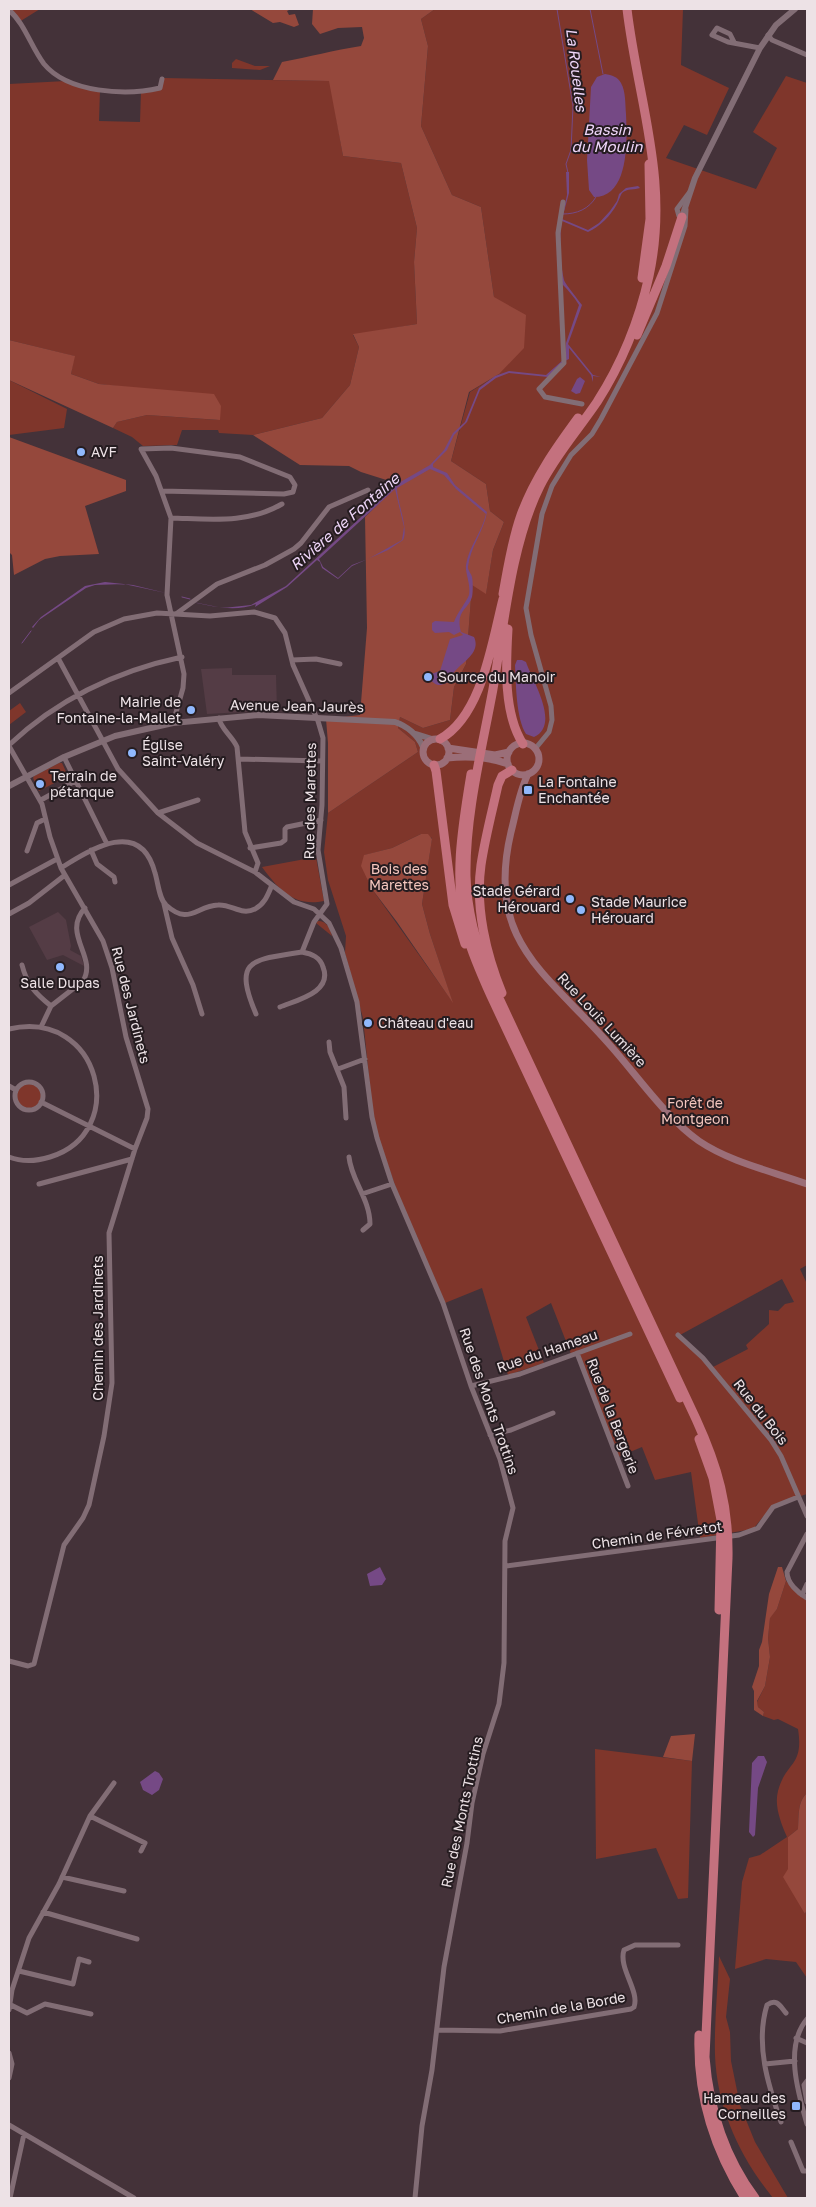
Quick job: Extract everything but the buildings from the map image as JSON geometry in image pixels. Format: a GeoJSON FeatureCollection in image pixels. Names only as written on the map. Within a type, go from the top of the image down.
{"type":"FeatureCollection","features":[{"type":"Feature","properties":{"kind":"highway"},"geometry":{"type":"LineString","coordinates":[[480,743],[512,546],[529,495],[554,451],[599,389],[612,365],[632,318],[644,270],[650,219],[649,163],[622,9]]}},
{"type":"Feature","properties":{"kind":"highway"},"geometry":{"type":"LineString","coordinates":[[597,402],[617,368],[635,324],[650,274],[656,236],[657,209],[654,158],[627,9]]}},
{"type":"Feature","properties":{"kind":"highway"},"geometry":{"type":"LineString","coordinates":[[684,218],[648,311],[622,365],[540,486],[522,532],[460,851],[461,902],[473,954],[515,1048],[699,1439],[718,1498],[721,1520],[721,1558],[699,2050],[704,2101],[715,2140],[734,2179],[746,2198]]}},
{"type":"Feature","properties":{"kind":"highway"},"geometry":{"type":"LineString","coordinates":[[511,588],[507,682],[514,720],[523,744]]}},
{"type":"Feature","properties":{"kind":"highway"},"geometry":{"type":"LineString","coordinates":[[436,739],[457,724],[478,692],[503,599]]}},
{"type":"Feature","properties":{"kind":"highway"},"geometry":{"type":"LineString","coordinates":[[434,765],[453,905],[460,934],[481,982],[515,1048]]}},
{"type":"Feature","properties":{"kind":"highway"},"geometry":{"type":"LineString","coordinates":[[475,768],[467,857],[470,916],[475,940],[490,979],[703,1434],[714,1460],[725,1501],[728,1558],[705,2057],[707,2084],[717,2125],[732,2164],[755,2198]]}},
{"type":"Feature","properties":{"kind":"highway"},"geometry":{"type":"LineString","coordinates":[[512,769],[502,776],[498,785],[481,866],[480,901],[485,942],[496,976],[542,1088]]}},
{"type":"Feature","properties":{"kind":"main road"},"geometry":{"type":"LineString","coordinates":[[447,758],[499,760],[512,769],[528,774],[536,768],[538,763],[538,753],[535,749],[523,744],[515,746],[509,752],[495,755],[448,748],[436,739],[423,747],[425,760],[434,765],[442,764],[447,758],[448,748]]}},
{"type":"Feature","properties":{"kind":"main road"},"geometry":{"type":"LineString","coordinates":[[509,752],[512,769],[522,788]]}},
{"type":"Feature","properties":{"kind":"main road","name":"Rue Louis Lumière"},"geometry":{"type":"LineString","coordinates":[[528,774],[522,788],[506,861],[505,895],[508,913],[516,934],[533,964],[580,1011],[666,1110],[690,1134],[725,1155],[807,1184]]}},
{"type":"Feature","properties":{"kind":"street"},"geometry":{"type":"LineString","coordinates":[[535,749],[549,732],[552,720],[551,706],[531,635],[526,608],[542,514],[552,486],[571,455],[592,434],[657,313],[684,218],[689,192],[713,140],[768,35],[795,9]]}},
{"type":"Feature","properties":{"kind":"street"},"geometry":{"type":"LineString","coordinates":[[9,10],[20,22],[44,64],[54,74],[66,81],[116,92],[160,88],[162,79]]}},
{"type":"Feature","properties":{"kind":"street"},"geometry":{"type":"LineString","coordinates":[[768,35],[772,40],[807,55]]}},
{"type":"Feature","properties":{"kind":"street"},"geometry":{"type":"LineString","coordinates":[[734,42],[760,48]]}},
{"type":"Feature","properties":{"kind":"street"},"geometry":{"type":"LineString","coordinates":[[684,218],[679,216],[677,209],[689,192]]}},
{"type":"Feature","properties":{"kind":"street"},"geometry":{"type":"LineString","coordinates":[[563,202],[558,233],[564,360],[539,389],[544,397],[582,404]]}},
{"type":"Feature","properties":{"kind":"street"},"geometry":{"type":"LineString","coordinates":[[596,414],[601,419]]}},
{"type":"Feature","properties":{"kind":"street"},"geometry":{"type":"LineString","coordinates":[[162,491],[284,494],[292,492],[295,485],[290,477],[240,457],[171,448],[141,449],[162,491],[171,518],[167,596],[173,613],[184,674],[173,723]]}},
{"type":"Feature","properties":{"kind":"street"},"geometry":{"type":"LineString","coordinates":[[173,613],[217,584],[284,555],[301,543],[329,507],[368,490]]}},
{"type":"Feature","properties":{"kind":"street"},"geometry":{"type":"LineString","coordinates":[[171,518],[239,519],[257,516],[282,504]]}},
{"type":"Feature","properties":{"kind":"street","name":"Rue des Marettes"},"geometry":{"type":"LineString","coordinates":[[9,693],[108,625],[141,615],[173,613],[210,616],[254,612],[275,618],[283,628],[299,680],[316,717],[323,738],[321,820],[318,836],[319,859],[327,904],[314,922],[302,952]]}},
{"type":"Feature","properties":{"kind":"street"},"geometry":{"type":"LineString","coordinates":[[9,745],[40,717],[77,694],[115,676],[182,657]]}},
{"type":"Feature","properties":{"kind":"street","name":"Rue des Monts Trottins"},"geometry":{"type":"LineString","coordinates":[[58,658],[118,769],[158,813],[197,843],[255,872],[294,902],[308,906],[329,923],[341,948],[357,1002],[372,1117],[392,1184],[443,1303],[471,1386],[500,1460],[513,1508],[505,1541],[504,1663],[499,1704],[483,1754],[472,1803],[467,1843],[444,1967],[437,2030],[422,2126],[415,2198]]}},
{"type":"Feature","properties":{"kind":"street"},"geometry":{"type":"LineString","coordinates":[[292,660],[316,659],[340,664]]}},
{"type":"Feature","properties":{"kind":"street","name":"Avenue Jean Jaurès"},"geometry":{"type":"LineString","coordinates":[[9,786],[64,757],[102,741],[133,730],[173,723],[258,715],[316,717],[395,722],[414,734],[436,739]]}},
{"type":"Feature","properties":{"kind":"street"},"geometry":{"type":"LineString","coordinates":[[219,718],[219,722],[234,739],[239,759],[244,825],[250,848],[258,863],[255,872]]}},
{"type":"Feature","properties":{"kind":"street","name":"Avenue Jean Jaurès"},"geometry":{"type":"LineString","coordinates":[[414,734],[423,747]]}},
{"type":"Feature","properties":{"kind":"street","name":"Rue des Jardinets"},"geometry":{"type":"LineString","coordinates":[[9,745],[40,800],[57,859],[64,875],[103,941],[112,968],[126,1037],[148,1108],[147,1118],[135,1148],[112,1223]]}},
{"type":"Feature","properties":{"kind":"street"},"geometry":{"type":"LineString","coordinates":[[64,757],[107,844]]}},
{"type":"Feature","properties":{"kind":"street"},"geometry":{"type":"LineString","coordinates":[[239,759],[322,761]]}},
{"type":"Feature","properties":{"kind":"street"},"geometry":{"type":"LineString","coordinates":[[40,800],[76,781]]}},
{"type":"Feature","properties":{"kind":"street"},"geometry":{"type":"LineString","coordinates":[[158,813],[198,800]]}},
{"type":"Feature","properties":{"kind":"street"},"geometry":{"type":"LineString","coordinates":[[27,850],[37,823],[46,819]]}},
{"type":"Feature","properties":{"kind":"street"},"geometry":{"type":"LineString","coordinates":[[250,848],[281,843],[285,840],[287,827],[321,820]]}},
{"type":"Feature","properties":{"kind":"street"},"geometry":{"type":"LineString","coordinates":[[61,868],[91,850],[107,844],[126,842],[140,847],[147,852],[152,861],[175,946],[193,986],[202,1014]]}},
{"type":"Feature","properties":{"kind":"street"},"geometry":{"type":"LineString","coordinates":[[91,850],[97,864],[114,877],[115,882]]}},
{"type":"Feature","properties":{"kind":"street"},"geometry":{"type":"LineString","coordinates":[[9,885],[57,859]]}},
{"type":"Feature","properties":{"kind":"street"},"geometry":{"type":"LineString","coordinates":[[9,914],[29,903],[64,875]]}},
{"type":"Feature","properties":{"kind":"street"},"geometry":{"type":"LineString","coordinates":[[164,904],[178,914],[189,915],[219,905],[240,912],[254,910],[266,899],[272,885]]}},
{"type":"Feature","properties":{"kind":"street"},"geometry":{"type":"LineString","coordinates":[[41,1026],[52,1006],[83,981],[86,975],[87,965],[77,938],[80,914],[85,908]]}},
{"type":"Feature","properties":{"kind":"street"},"geometry":{"type":"LineString","coordinates":[[169,923],[178,914]]}},
{"type":"Feature","properties":{"kind":"street"},"geometry":{"type":"LineString","coordinates":[[256,1014],[246,991],[245,980],[248,969],[255,962],[264,958],[302,952],[312,954],[323,965],[325,971],[323,983],[311,994],[280,1007]]}},
{"type":"Feature","properties":{"kind":"street"},"geometry":{"type":"LineString","coordinates":[[22,965],[25,976],[34,992],[52,1006]]}},
{"type":"Feature","properties":{"kind":"street"},"geometry":{"type":"LineString","coordinates":[[9,1029],[23,1026],[41,1026],[58,1032],[74,1042],[86,1055],[94,1072],[97,1090],[96,1108],[89,1125],[70,1148],[42,1160],[27,1161],[9,1157]]}},
{"type":"Feature","properties":{"kind":"street"},"geometry":{"type":"LineString","coordinates":[[329,1042],[330,1052],[344,1087],[346,1118]]}},
{"type":"Feature","properties":{"kind":"street"},"geometry":{"type":"LineString","coordinates":[[338,1069],[365,1060]]}},
{"type":"Feature","properties":{"kind":"street"},"geometry":{"type":"LineString","coordinates":[[26,1082],[35,1084],[42,1091],[41,1102],[33,1109],[20,1108],[15,1100],[16,1090],[26,1082]]}},
{"type":"Feature","properties":{"kind":"street"},"geometry":{"type":"LineString","coordinates":[[9,1086],[16,1090]]}},
{"type":"Feature","properties":{"kind":"street"},"geometry":{"type":"LineString","coordinates":[[41,1102],[135,1148]]}},
{"type":"Feature","properties":{"kind":"street"},"geometry":{"type":"LineString","coordinates":[[349,1157],[350,1170],[370,1216],[370,1224],[363,1230]]}},
{"type":"Feature","properties":{"kind":"street"},"geometry":{"type":"LineString","coordinates":[[39,1184],[132,1159]]}},
{"type":"Feature","properties":{"kind":"street"},"geometry":{"type":"LineString","coordinates":[[362,1194],[392,1184]]}},
{"type":"Feature","properties":{"kind":"street","name":"Chemin des Jardinets"},"geometry":{"type":"LineString","coordinates":[[9,1661],[28,1666],[34,1664],[64,1545],[83,1518],[89,1505],[104,1436],[112,1383],[109,1243],[112,1223]]}},
{"type":"Feature","properties":{"kind":"street","name":"Rue du Hameau"},"geometry":{"type":"LineString","coordinates":[[471,1386],[520,1374],[630,1334]]}},
{"type":"Feature","properties":{"kind":"street","name":"Rue du Bois"},"geometry":{"type":"LineString","coordinates":[[678,1335],[703,1358],[771,1440],[781,1456],[807,1516]]}},
{"type":"Feature","properties":{"kind":"street","name":"Rue de la Bergerie"},"geometry":{"type":"LineString","coordinates":[[576,1353],[628,1486]]}},
{"type":"Feature","properties":{"kind":"street"},"geometry":{"type":"LineString","coordinates":[[490,1435],[511,1430],[553,1414]]}},
{"type":"Feature","properties":{"kind":"street","name":"Chemin de Févretot"},"geometry":{"type":"LineString","coordinates":[[506,1566],[739,1536],[758,1528],[773,1507],[798,1497]]}},
{"type":"Feature","properties":{"kind":"street"},"geometry":{"type":"LineString","coordinates":[[804,1596],[790,1582],[787,1572],[807,1534]]}},
{"type":"Feature","properties":{"kind":"street"},"geometry":{"type":"LineString","coordinates":[[804,1596],[807,1584]]}},
{"type":"Feature","properties":{"kind":"street"},"geometry":{"type":"LineString","coordinates":[[91,2014],[45,2004],[27,2013],[10,2007],[10,1990],[19,1971],[29,1938],[62,1877],[90,1816],[114,1783]]}},
{"type":"Feature","properties":{"kind":"street"},"geometry":{"type":"LineString","coordinates":[[90,1816],[145,1844],[142,1851]]}},
{"type":"Feature","properties":{"kind":"street"},"geometry":{"type":"LineString","coordinates":[[62,1877],[124,1892]]}},
{"type":"Feature","properties":{"kind":"street"},"geometry":{"type":"LineString","coordinates":[[42,1912],[138,1939]]}},
{"type":"Feature","properties":{"kind":"street","name":"Chemin de la Borde"},"geometry":{"type":"LineString","coordinates":[[437,2030],[500,2031],[631,2009],[634,2007],[636,1999],[625,1967],[624,1950],[634,1946],[678,1945]]}},
{"type":"Feature","properties":{"kind":"street"},"geometry":{"type":"LineString","coordinates":[[19,1971],[72,1984],[79,1959],[89,1962]]}},
{"type":"Feature","properties":{"kind":"street"},"geometry":{"type":"LineString","coordinates":[[781,2122],[773,2099],[761,2036],[767,2005],[778,2002],[786,2013]]}},
{"type":"Feature","properties":{"kind":"street"},"geometry":{"type":"LineString","coordinates":[[807,2019],[800,2028],[796,2038],[798,2084],[807,2124]]}},
{"type":"Feature","properties":{"kind":"street"},"geometry":{"type":"LineString","coordinates":[[796,2038],[807,2043]]}},
{"type":"Feature","properties":{"kind":"street"},"geometry":{"type":"LineString","coordinates":[[9,2053],[12,2064],[9,2078]]}},
{"type":"Feature","properties":{"kind":"street"},"geometry":{"type":"LineString","coordinates":[[765,2064],[796,2061]]}},
{"type":"Feature","properties":{"kind":"street"},"geometry":{"type":"LineString","coordinates":[[798,2084],[806,2083],[807,2102]]}},
{"type":"Feature","properties":{"kind":"street"},"geometry":{"type":"LineString","coordinates":[[9,2125],[134,2198]]}},
{"type":"Feature","properties":{"kind":"street"},"geometry":{"type":"LineString","coordinates":[[10,2198],[24,2134]]}},
{"type":"Feature","properties":{"kind":"street"},"geometry":{"type":"LineString","coordinates":[[791,2142],[803,2171],[807,2171]]}},
{"type":"Feature","properties":{"kind":"shaded area"},"geometry":{"type":"Polygon","coordinates":[[[232,668],[232,675],[276,675],[277,710],[207,714],[201,669],[232,668]]]}},
{"type":"Feature","properties":{"kind":"shaded area"},"geometry":{"type":"Polygon","coordinates":[[[58,912],[66,920],[71,946],[70,950],[81,956],[84,966],[63,955],[47,960],[29,927],[58,912]]]}},
{"type":"Feature","properties":{"kind":"green space"},"geometry":{"type":"Polygon","coordinates":[[[9,9],[40,9],[19,22],[9,9]]]}},
{"type":"Feature","properties":{"kind":"green space"},"geometry":{"type":"Polygon","coordinates":[[[250,9],[291,9],[287,11],[289,15],[295,14],[299,25],[294,27],[280,22],[273,23],[250,9]]]}},
{"type":"Feature","properties":{"kind":"green space"},"geometry":{"type":"Polygon","coordinates":[[[313,9],[435,9],[421,19],[428,46],[421,126],[452,195],[481,207],[494,297],[526,315],[524,348],[499,374],[469,392],[451,461],[486,484],[490,511],[504,522],[493,550],[486,594],[472,585],[466,664],[454,687],[450,720],[423,728],[400,717],[398,728],[415,742],[418,752],[328,813],[326,719],[360,715],[367,628],[365,517],[399,484],[361,472],[349,466],[300,465],[253,435],[322,418],[350,385],[359,347],[353,334],[417,324],[414,262],[417,228],[401,163],[343,156],[329,81],[273,80],[282,62],[361,46],[364,38],[362,27],[338,28],[320,34],[312,24],[313,9]]]}},
{"type":"Feature","properties":{"kind":"green space","name":"Forêt de Montgeon"},"geometry":{"type":"Polygon","coordinates":[[[435,9],[683,9],[681,65],[729,88],[707,135],[684,125],[666,158],[756,189],[777,148],[753,132],[786,76],[807,83],[807,1265],[800,1269],[807,1284],[807,1494],[773,1505],[753,1529],[700,1538],[691,1472],[655,1480],[642,1447],[618,1457],[577,1352],[571,1354],[551,1303],[526,1317],[544,1363],[508,1375],[482,1288],[445,1303],[402,1205],[378,1137],[373,1117],[363,1018],[345,953],[346,936],[328,880],[324,852],[328,813],[418,752],[415,742],[398,728],[400,717],[423,728],[450,720],[454,687],[466,664],[472,584],[486,593],[493,550],[504,522],[490,511],[486,484],[451,461],[470,392],[499,374],[494,297],[481,207],[452,195],[421,126],[428,46],[421,19],[435,9]],[[421,834],[392,848],[365,855],[372,889],[452,1001],[422,904],[432,838],[421,834]],[[782,1279],[680,1335],[713,1367],[748,1349],[746,1345],[769,1324],[769,1310],[778,1311],[785,1304],[794,1302],[782,1279]]]}},
{"type":"Feature","properties":{"kind":"green space"},"geometry":{"type":"Polygon","coordinates":[[[236,59],[255,66],[270,66],[260,70],[232,68],[232,63],[236,59]]]}},
{"type":"Feature","properties":{"kind":"green space"},"geometry":{"type":"Polygon","coordinates":[[[163,78],[330,81],[343,156],[401,163],[417,228],[414,262],[417,324],[353,335],[359,347],[350,385],[322,418],[253,435],[219,433],[218,430],[182,430],[177,445],[143,446],[132,437],[113,428],[117,422],[147,415],[219,420],[134,388],[99,384],[71,374],[74,356],[9,340],[9,84],[66,81],[100,90],[99,121],[140,122],[141,91],[160,88],[163,78]]]}},
{"type":"Feature","properties":{"kind":"green space"},"geometry":{"type":"Polygon","coordinates":[[[9,340],[75,356],[71,374],[99,384],[214,394],[221,406],[220,420],[147,415],[117,422],[113,428],[9,380],[9,340]]]}},
{"type":"Feature","properties":{"kind":"green space"},"geometry":{"type":"Polygon","coordinates":[[[9,380],[67,409],[64,428],[9,435],[9,380]]]}},
{"type":"Feature","properties":{"kind":"green space"},"geometry":{"type":"Polygon","coordinates":[[[9,437],[126,480],[126,491],[85,506],[99,554],[60,556],[45,559],[14,575],[12,555],[9,552],[9,437]]]}},
{"type":"Feature","properties":{"kind":"green space"},"geometry":{"type":"Polygon","coordinates":[[[20,703],[26,712],[9,725],[9,711],[20,703]]]}},
{"type":"Feature","properties":{"kind":"green space"},"geometry":{"type":"Polygon","coordinates":[[[62,763],[68,776],[39,791],[33,778],[34,776],[62,763]]]}},
{"type":"Feature","properties":{"kind":"green space","name":"Bois des Marettes"},"geometry":{"type":"Polygon","coordinates":[[[421,834],[428,834],[432,839],[422,904],[453,1003],[372,889],[361,866],[364,855],[392,848],[421,834]]]}},
{"type":"Feature","properties":{"kind":"green space"},"geometry":{"type":"Polygon","coordinates":[[[316,857],[324,901],[304,901],[288,895],[262,867],[316,857]]]}},
{"type":"Feature","properties":{"kind":"green space"},"geometry":{"type":"Polygon","coordinates":[[[318,921],[324,922],[328,926],[332,936],[316,923],[318,921]]]}},
{"type":"Feature","properties":{"kind":"green space"},"geometry":{"type":"Polygon","coordinates":[[[29,1084],[38,1087],[41,1096],[38,1105],[29,1108],[20,1105],[17,1096],[20,1087],[29,1084]]]}},
{"type":"Feature","properties":{"kind":"green space"},"geometry":{"type":"Polygon","coordinates":[[[778,1567],[782,1567],[786,1581],[777,1609],[770,1618],[768,1638],[770,1657],[765,1686],[757,1701],[758,1707],[764,1712],[763,1716],[754,1710],[754,1691],[752,1687],[759,1666],[759,1650],[762,1642],[769,1594],[778,1567]]]}},
{"type":"Feature","properties":{"kind":"green space"},"geometry":{"type":"Polygon","coordinates":[[[786,1581],[807,1595],[807,1793],[800,1805],[798,1829],[788,1837],[788,1869],[805,1914],[807,1909],[807,1978],[796,1962],[766,1959],[735,1969],[742,1882],[749,1858],[760,1855],[787,1837],[779,1814],[777,1797],[781,1781],[799,1750],[798,1729],[778,1719],[774,1720],[763,1716],[764,1712],[758,1707],[757,1702],[765,1686],[770,1657],[768,1638],[770,1617],[777,1609],[786,1581]]]}},
{"type":"Feature","properties":{"kind":"green space"},"geometry":{"type":"Polygon","coordinates":[[[695,1734],[692,1761],[663,1757],[671,1736],[695,1734]]]}},
{"type":"Feature","properties":{"kind":"green space"},"geometry":{"type":"Polygon","coordinates":[[[595,1749],[692,1761],[688,1898],[678,1899],[656,1848],[596,1859],[595,1749]]]}},
{"type":"Feature","properties":{"kind":"green space"},"geometry":{"type":"Polygon","coordinates":[[[807,1793],[807,1909],[805,1914],[783,1877],[788,1869],[788,1837],[798,1829],[800,1805],[807,1793]]]}},
{"type":"Feature","properties":{"kind":"green space"},"geometry":{"type":"Polygon","coordinates":[[[719,1956],[730,1979],[726,2017],[730,2032],[731,2061],[740,2105],[755,2142],[788,2198],[773,2198],[750,2166],[732,2131],[720,2094],[715,2055],[719,1956]]]}},
{"type":"Feature","properties":{"kind":"water","name":"Bassin du Moulin"},"geometry":{"type":"Polygon","coordinates":[[[605,74],[618,79],[624,90],[626,151],[620,177],[614,187],[606,194],[594,197],[589,190],[587,160],[591,87],[597,77],[605,74]]]}},
{"type":"Feature","properties":{"kind":"water"},"geometry":{"type":"Polygon","coordinates":[[[566,172],[569,172],[569,193],[562,219],[588,230],[599,223],[610,211],[617,201],[619,194],[626,188],[638,186],[640,188],[626,190],[622,193],[608,216],[601,224],[588,232],[562,221],[560,250],[564,280],[582,305],[568,344],[593,375],[601,377],[593,376],[593,382],[591,375],[569,348],[569,359],[565,361],[566,343],[579,305],[562,284],[558,235],[567,195],[566,172]]]}},
{"type":"Feature","properties":{"kind":"water"},"geometry":{"type":"Polygon","coordinates":[[[563,360],[563,363],[548,377],[509,373],[496,378],[480,390],[467,422],[454,435],[447,450],[433,464],[433,467],[447,473],[455,485],[487,512],[469,560],[468,570],[472,576],[472,597],[460,620],[461,632],[474,637],[475,647],[471,656],[454,672],[451,681],[438,685],[425,679],[425,676],[440,671],[450,639],[463,635],[460,632],[454,635],[449,632],[435,633],[432,630],[432,623],[435,621],[454,622],[468,598],[469,587],[466,565],[486,514],[456,489],[444,475],[430,469],[397,488],[405,529],[403,540],[388,550],[369,558],[402,540],[404,527],[395,489],[319,559],[323,567],[338,578],[352,565],[366,560],[352,566],[338,579],[322,568],[317,560],[287,587],[255,607],[256,604],[241,608],[225,608],[251,605],[286,586],[397,484],[430,465],[444,450],[453,433],[465,422],[479,388],[495,376],[509,371],[546,375],[563,360]]]}},
{"type":"Feature","properties":{"kind":"water"},"geometry":{"type":"Polygon","coordinates":[[[580,377],[585,381],[580,393],[576,394],[571,391],[580,377]]]}},
{"type":"Feature","properties":{"kind":"water"},"geometry":{"type":"Polygon","coordinates":[[[105,582],[124,584],[95,585],[86,588],[39,620],[32,627],[41,617],[85,586],[105,582]]]}},
{"type":"Feature","properties":{"kind":"water"},"geometry":{"type":"Polygon","coordinates":[[[124,584],[133,585],[166,593],[124,584]]]}},
{"type":"Feature","properties":{"kind":"water"},"geometry":{"type":"Polygon","coordinates":[[[517,660],[526,662],[545,713],[545,723],[542,731],[534,737],[526,734],[520,719],[515,665],[517,660]]]}},
{"type":"Feature","properties":{"kind":"water"},"geometry":{"type":"Polygon","coordinates":[[[380,1567],[386,1579],[382,1585],[370,1586],[367,1574],[380,1567]]]}},
{"type":"Feature","properties":{"kind":"water"},"geometry":{"type":"Polygon","coordinates":[[[758,1756],[764,1756],[767,1762],[758,1788],[755,1835],[753,1837],[749,1832],[752,1763],[758,1756]]]}},
{"type":"Feature","properties":{"kind":"water"},"geometry":{"type":"Polygon","coordinates":[[[155,1771],[163,1779],[159,1790],[152,1795],[143,1790],[140,1782],[155,1771]]]}},
{"type":"Feature","properties":{"kind":"waterway","name":"La Rouelles"},"geometry":{"type":"LineString","coordinates":[[557,9],[573,106],[571,150],[566,164],[568,173]]}},
{"type":"Feature","properties":{"kind":"waterway"},"geometry":{"type":"LineString","coordinates":[[590,9],[603,74]]}},
{"type":"Feature","properties":{"kind":"waterway","name":"Rivière de Fontaine"},"geometry":{"type":"LineString","coordinates":[[563,214],[582,210],[590,205],[596,197]]}},
{"type":"Feature","properties":{"kind":"waterway","name":"Rivière de Fontaine"},"geometry":{"type":"LineString","coordinates":[[399,486],[406,481]]}},
{"type":"Feature","properties":{"kind":"waterway","name":"Rivière de Fontaine"},"geometry":{"type":"LineString","coordinates":[[182,597],[190,599]]}},
{"type":"Feature","properties":{"kind":"waterway","name":"Rivière de Fontaine"},"geometry":{"type":"LineString","coordinates":[[22,643],[31,631]]}},
{"type":"Feature","properties":{"kind":"place","name":"AVF"},"geometry":{"type":"Point","coordinates":[81,452]}},
{"type":"Feature","properties":{"kind":"place","name":"Source du Manoir"},"geometry":{"type":"Point","coordinates":[428,677]}},
{"type":"Feature","properties":{"kind":"place","name":"Mairie de Fontaine-la-Mallet"},"geometry":{"type":"Point","coordinates":[191,710]}},
{"type":"Feature","properties":{"kind":"place","name":"Église Saint-Valéry"},"geometry":{"type":"Point","coordinates":[132,753]}},
{"type":"Feature","properties":{"kind":"place","name":"Terrain de pétanque"},"geometry":{"type":"Point","coordinates":[40,784]}},
{"type":"Feature","properties":{"kind":"place","name":"La Fontaine Enchantée"},"geometry":{"type":"Point","coordinates":[528,790]}},
{"type":"Feature","properties":{"kind":"place","name":"Stade Gérard Hérouard"},"geometry":{"type":"Point","coordinates":[570,899]}},
{"type":"Feature","properties":{"kind":"place","name":"Stade Maurice Hérouard"},"geometry":{"type":"Point","coordinates":[581,910]}},
{"type":"Feature","properties":{"kind":"place","name":"Salle Dupas"},"geometry":{"type":"Point","coordinates":[60,967]}},
{"type":"Feature","properties":{"kind":"place","name":"Château d'eau"},"geometry":{"type":"Point","coordinates":[368,1023]}},
{"type":"Feature","properties":{"kind":"place","name":"Hameau des Corneilles"},"geometry":{"type":"Point","coordinates":[796,2106]}}]}
